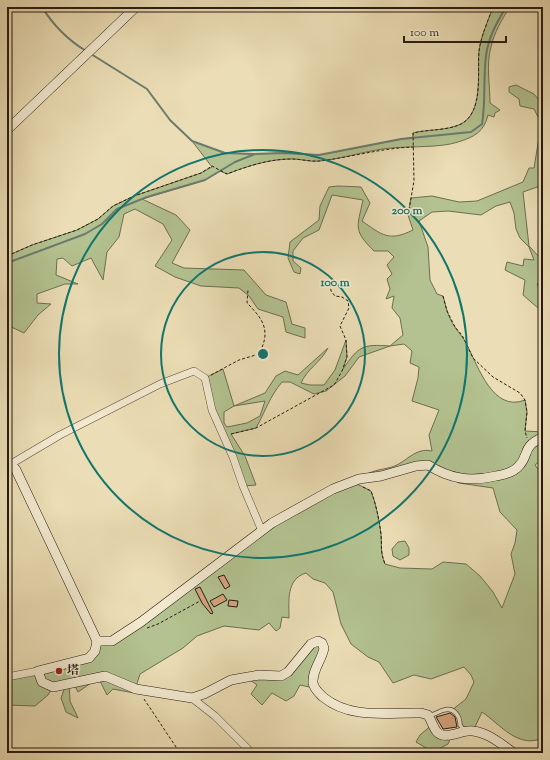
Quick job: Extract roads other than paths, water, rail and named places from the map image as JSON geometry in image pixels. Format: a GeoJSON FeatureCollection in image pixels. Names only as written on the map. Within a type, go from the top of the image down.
{"type":"FeatureCollection","features":[{"type":"Feature","properties":{"kind":"street"},"geometry":{"type":"LineString","coordinates":[[7,130],[100,39],[136,7]]}},
{"type":"Feature","properties":{"kind":"street"},"geometry":{"type":"LineString","coordinates":[[7,677],[89,658],[95,651],[97,641],[16,470],[9,464],[60,435],[172,378],[194,371],[205,378],[212,410],[262,531]]}},
{"type":"Feature","properties":{"kind":"street"},"geometry":{"type":"LineString","coordinates":[[97,641],[112,641],[141,622],[288,513],[346,483],[428,465],[447,476],[466,480],[484,479],[502,475],[518,468],[529,446],[543,437]]}},
{"type":"Feature","properties":{"kind":"street"},"geometry":{"type":"LineString","coordinates":[[38,670],[42,682],[53,687],[105,676],[136,690],[192,698],[204,694],[231,680],[259,675],[281,676],[288,672],[311,644],[318,641],[322,643],[324,648],[316,669],[313,682],[314,688],[332,703],[349,710],[371,713],[412,713],[428,715],[440,734],[448,736],[466,731],[489,735],[514,753]]}},
{"type":"Feature","properties":{"kind":"street"},"geometry":{"type":"LineString","coordinates":[[192,698],[215,716],[247,748],[250,753]]}},
{"type":"Feature","properties":{"kind":"lane"},"geometry":{"type":"LineString","coordinates":[[428,715],[436,715],[443,710],[452,710],[459,716],[460,726],[466,731]]}},
{"type":"Feature","properties":{"kind":"waterway"},"geometry":{"type":"LineString","coordinates":[[42,7],[61,32],[86,51]]}},
{"type":"Feature","properties":{"kind":"waterway"},"geometry":{"type":"LineString","coordinates":[[7,263],[85,234],[102,224],[117,209],[147,197],[205,180],[235,162],[255,154],[284,153],[319,155],[401,139],[471,132],[482,124],[487,49],[493,30],[506,7]]}},
{"type":"Feature","properties":{"kind":"waterway"},"geometry":{"type":"LineString","coordinates":[[91,54],[147,89],[170,120],[192,141],[225,153],[253,154]]}},
{"type":"Feature","properties":{"kind":"place","name":"塔"},"geometry":{"type":"Point","coordinates":[59,671]}}]}
